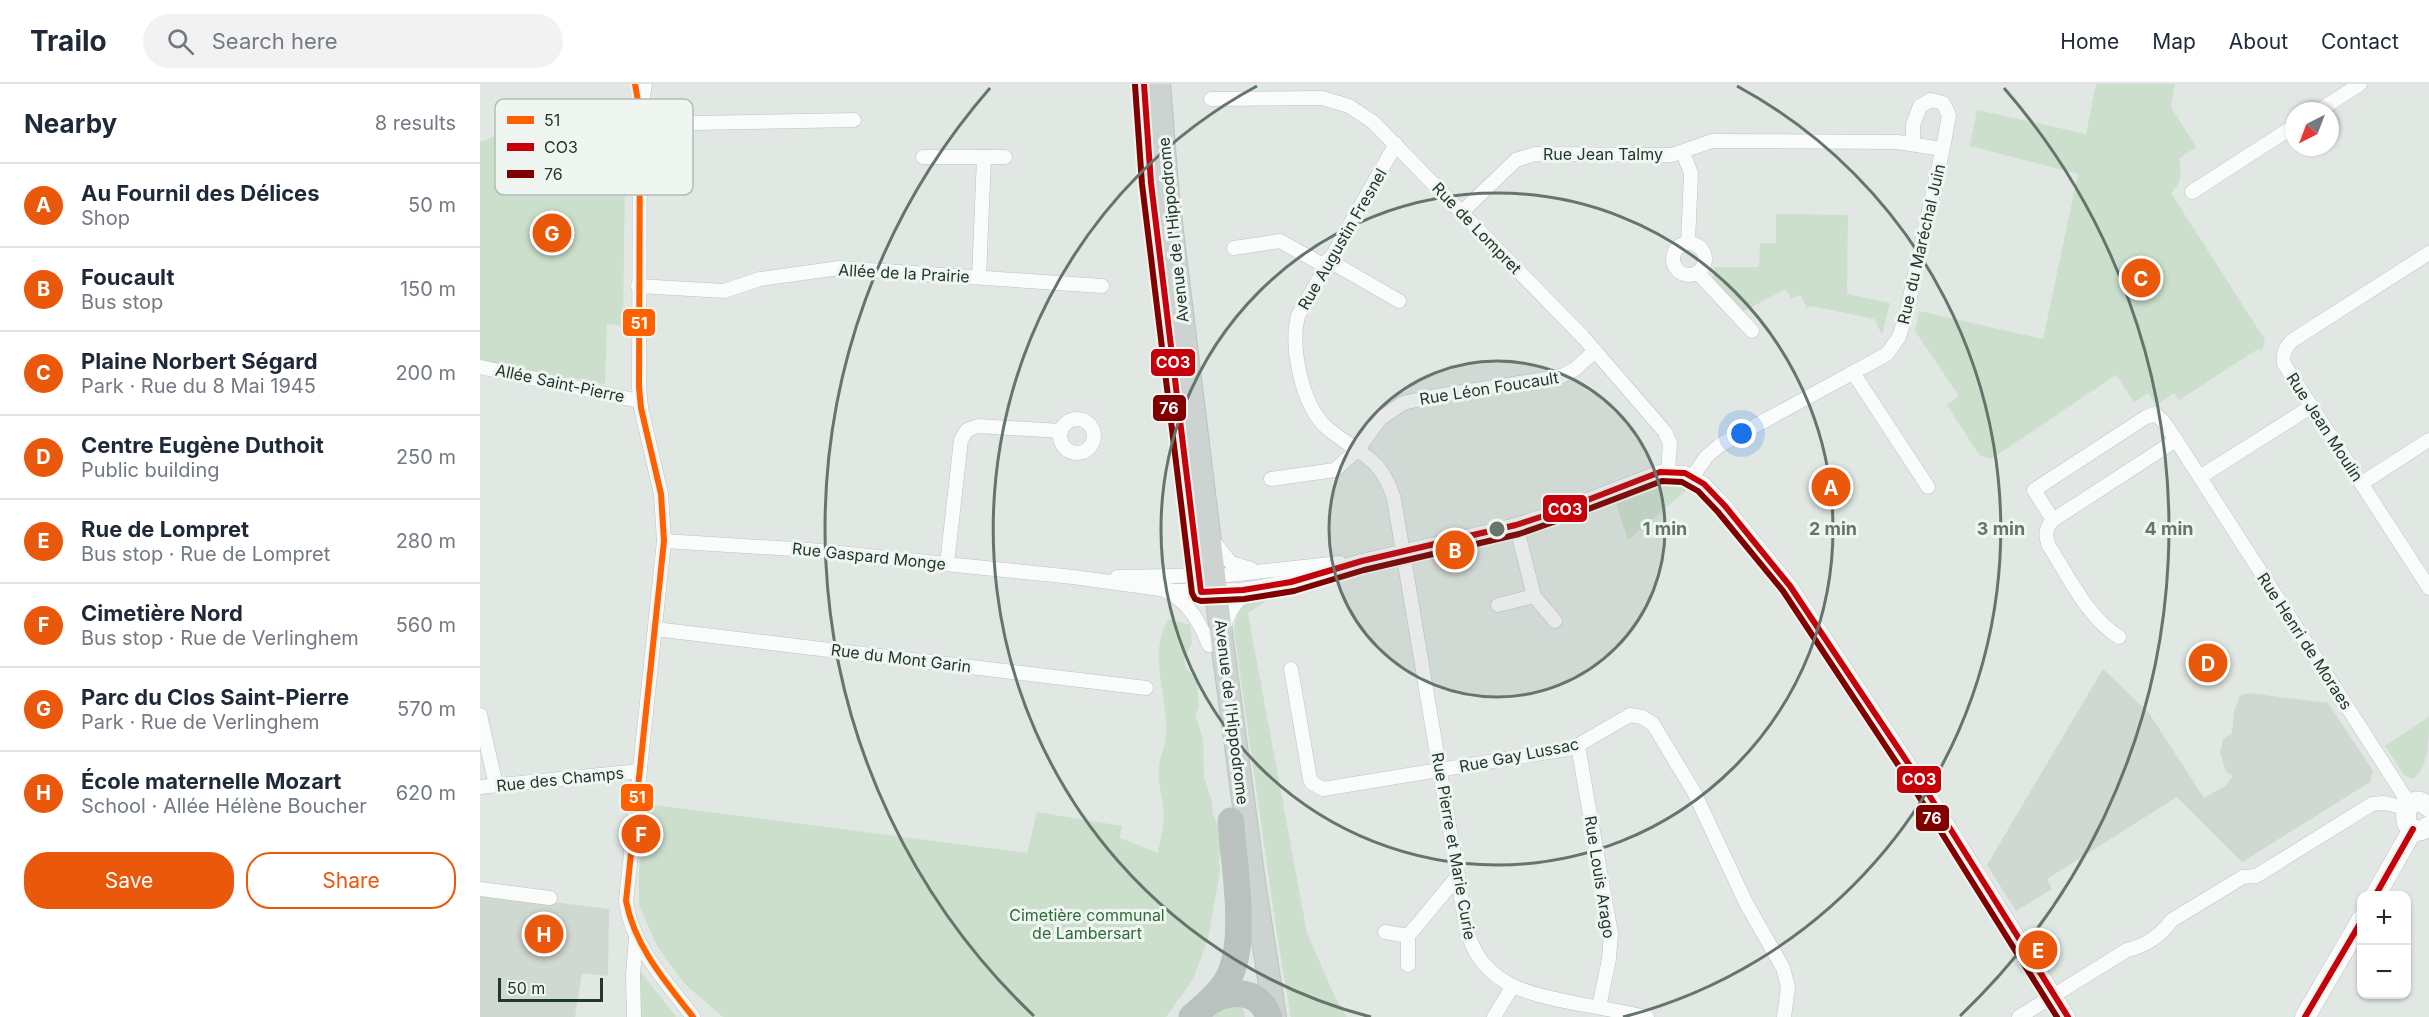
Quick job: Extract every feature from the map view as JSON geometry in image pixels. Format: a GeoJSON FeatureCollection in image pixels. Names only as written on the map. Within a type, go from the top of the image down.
{"type":"FeatureCollection","features":[{"type":"Feature","properties":{"kind":"highway"},"geometry":{"type":"LineString","coordinates":[[1211,1001],[1228,979],[1237,945],[1239,919],[1231,822]]}},
{"type":"Feature","properties":{"kind":"highway"},"geometry":{"type":"LineString","coordinates":[[1191,1017],[1220,996],[1236,992],[1265,1013]]}},
{"type":"Feature","properties":{"kind":"main road","name":"Avenue de l'Hippodrome"},"geometry":{"type":"LineString","coordinates":[[1152,93],[1168,198],[1209,535],[1208,583]]}},
{"type":"Feature","properties":{"kind":"main road","name":"Avenue de l'Hippodrome"},"geometry":{"type":"LineString","coordinates":[[1152,93],[1151,183],[1208,583],[1231,822],[1265,1013]]}},
{"type":"Feature","properties":{"kind":"main road","name":"Avenue de l'Hippodrome"},"geometry":{"type":"LineString","coordinates":[[1215,643],[1254,882],[1265,1013]]}},
{"type":"Feature","properties":{"kind":"street"},"geometry":{"type":"LineString","coordinates":[[635,84],[637,99]]}},
{"type":"Feature","properties":{"kind":"street"},"geometry":{"type":"LineString","coordinates":[[643,99],[645,84]]}},
{"type":"Feature","properties":{"kind":"street"},"geometry":{"type":"LineString","coordinates":[[2332,102],[2360,84]]}},
{"type":"Feature","properties":{"kind":"street","name":"Rue de Lompret"},"geometry":{"type":"LineString","coordinates":[[1211,99],[1331,100],[1349,106],[1366,116],[1396,144],[1595,351],[1668,436],[1670,442],[1668,471]]}},
{"type":"Feature","properties":{"kind":"street","name":"Rue du Maréchal Juin"},"geometry":{"type":"LineString","coordinates":[[1693,476],[1706,457],[1720,445],[1854,374],[1887,354],[1899,337],[1949,115],[1943,103],[1937,100],[1924,102],[1920,106],[1913,125],[1913,144]]}},
{"type":"Feature","properties":{"kind":"street"},"geometry":{"type":"LineString","coordinates":[[693,118],[854,120]]}},
{"type":"Feature","properties":{"kind":"street"},"geometry":{"type":"LineString","coordinates":[[2192,192],[2285,132]]}},
{"type":"Feature","properties":{"kind":"street","name":"Rue Jean Talmy"},"geometry":{"type":"LineString","coordinates":[[1462,212],[1509,166],[1529,155],[1672,155],[1712,141],[1913,144],[1942,149]]}},
{"type":"Feature","properties":{"kind":"street","name":"Rue Augustin Fresnel"},"geometry":{"type":"LineString","coordinates":[[1396,144],[1300,309],[1296,323],[1299,371],[1310,404],[1320,420],[1333,432],[1379,466],[1389,482],[1394,499],[1403,551]]}},
{"type":"Feature","properties":{"kind":"street"},"geometry":{"type":"LineString","coordinates":[[1683,153],[1691,173],[1688,243]]}},
{"type":"Feature","properties":{"kind":"street"},"geometry":{"type":"LineString","coordinates":[[923,157],[1005,157]]}},
{"type":"Feature","properties":{"kind":"street"},"geometry":{"type":"LineString","coordinates":[[979,276],[984,157]]}},
{"type":"Feature","properties":{"kind":"street"},"geometry":{"type":"LineString","coordinates":[[639,195],[639,401],[660,488],[664,541],[625,895],[628,916],[636,937],[693,1017]]}},
{"type":"Feature","properties":{"kind":"street"},"geometry":{"type":"LineString","coordinates":[[1234,248],[1280,241],[1399,301]]}},
{"type":"Feature","properties":{"kind":"street"},"geometry":{"type":"LineString","coordinates":[[1688,243],[1696,245],[1704,254],[1703,267],[1698,273],[1684,275],[1674,265],[1675,251],[1688,243]]}},
{"type":"Feature","properties":{"kind":"street","name":"Rue Jean Moulin"},"geometry":{"type":"LineString","coordinates":[[2429,253],[2293,340],[2287,346],[2284,354],[2284,364],[2429,588]]}},
{"type":"Feature","properties":{"kind":"street","name":"Allée de la Prairie"},"geometry":{"type":"LineString","coordinates":[[638,286],[724,291],[760,279],[839,268],[1102,286]]}},
{"type":"Feature","properties":{"kind":"street"},"geometry":{"type":"LineString","coordinates":[[1698,273],[1752,331]]}},
{"type":"Feature","properties":{"kind":"street","name":"Rue Léon Foucault"},"geometry":{"type":"LineString","coordinates":[[1271,479],[1320,474],[1335,470],[1358,449],[1380,419],[1403,403],[1562,376],[1575,369],[1595,351]]}},
{"type":"Feature","properties":{"kind":"street","name":"Allée Saint-Pierre"},"geometry":{"type":"LineString","coordinates":[[480,367],[639,401]]}},
{"type":"Feature","properties":{"kind":"street"},"geometry":{"type":"LineString","coordinates":[[1854,374],[1928,487]]}},
{"type":"Feature","properties":{"kind":"street"},"geometry":{"type":"LineString","coordinates":[[2200,477],[2312,406]]}},
{"type":"Feature","properties":{"kind":"street","name":"Rue Henri de Moraes"},"geometry":{"type":"LineString","coordinates":[[2052,520],[2034,490],[2146,417],[2155,414],[2160,417],[2420,806]]}},
{"type":"Feature","properties":{"kind":"street"},"geometry":{"type":"LineString","coordinates":[[947,564],[961,440],[967,430],[978,426],[1061,431]]}},
{"type":"Feature","properties":{"kind":"street"},"geometry":{"type":"LineString","coordinates":[[2119,637],[2106,629],[2095,617],[2049,546],[2046,533],[2048,526],[2052,520],[2176,440]]}},
{"type":"Feature","properties":{"kind":"street"},"geometry":{"type":"LineString","coordinates":[[2362,483],[2429,440]]}},
{"type":"Feature","properties":{"kind":"street","name":"Rue Gaspard Monge"},"geometry":{"type":"LineString","coordinates":[[1073,577],[1208,583],[1257,588],[1317,576],[1362,561],[1516,525],[1559,512],[1652,475],[1668,471],[1693,476]]}},
{"type":"Feature","properties":{"kind":"street"},"geometry":{"type":"LineString","coordinates":[[1693,476],[1725,506],[1790,586],[1924,787],[2068,1017]]}},
{"type":"Feature","properties":{"kind":"street"},"geometry":{"type":"LineString","coordinates":[[1516,525],[1534,596],[1556,621]]}},
{"type":"Feature","properties":{"kind":"street"},"geometry":{"type":"LineString","coordinates":[[1209,535],[1231,563],[1245,568],[1277,570]]}},
{"type":"Feature","properties":{"kind":"street","name":"Rue Gaspard Monge"},"geometry":{"type":"LineString","coordinates":[[664,541],[810,550],[1073,577],[1162,589],[1277,570],[1362,561]]}},
{"type":"Feature","properties":{"kind":"street","name":"Rue Pierre et Marie Curie"},"geometry":{"type":"LineString","coordinates":[[1403,551],[1471,944],[1487,968],[1512,987],[1540,996],[1647,1017]]}},
{"type":"Feature","properties":{"kind":"street"},"geometry":{"type":"LineString","coordinates":[[1162,589],[1178,598],[1190,610],[1215,643],[1232,608],[1243,594],[1257,588]]}},
{"type":"Feature","properties":{"kind":"street"},"geometry":{"type":"LineString","coordinates":[[1498,606],[1534,596]]}},
{"type":"Feature","properties":{"kind":"street","name":"Rue du Mont Garin"},"geometry":{"type":"LineString","coordinates":[[655,629],[1146,688]]}},
{"type":"Feature","properties":{"kind":"street","name":"Rue Gay Lussac"},"geometry":{"type":"LineString","coordinates":[[1291,669],[1310,778],[1317,786],[1330,789],[1578,746],[1630,715],[1642,717],[1653,724],[1694,792],[1746,903],[1783,968],[1788,987],[1784,1017]]}},
{"type":"Feature","properties":{"kind":"street"},"geometry":{"type":"LineString","coordinates":[[480,715],[496,785]]}},
{"type":"Feature","properties":{"kind":"street","name":"Rue Louis Arago"},"geometry":{"type":"LineString","coordinates":[[1578,746],[1611,934],[1610,958],[1599,1007]]}},
{"type":"Feature","properties":{"kind":"street","name":"Rue des Champs"},"geometry":{"type":"LineString","coordinates":[[480,787],[640,771]]}},
{"type":"Feature","properties":{"kind":"street"},"geometry":{"type":"LineString","coordinates":[[2019,1017],[2127,950],[2138,947],[2165,930],[2172,920],[2243,877],[2256,876],[2372,804],[2384,802],[2420,806]]}},
{"type":"Feature","properties":{"kind":"street"},"geometry":{"type":"LineString","coordinates":[[2378,891],[2421,827],[2405,819],[2420,806]]}},
{"type":"Feature","properties":{"kind":"street"},"geometry":{"type":"LineString","coordinates":[[1408,965],[1408,936],[1458,876]]}},
{"type":"Feature","properties":{"kind":"street"},"geometry":{"type":"LineString","coordinates":[[480,889],[550,898]]}},
{"type":"Feature","properties":{"kind":"street"},"geometry":{"type":"LineString","coordinates":[[2305,1017],[2357,926]]}},
{"type":"Feature","properties":{"kind":"street"},"geometry":{"type":"LineString","coordinates":[[1385,932],[1408,936]]}},
{"type":"Feature","properties":{"kind":"street"},"geometry":{"type":"LineString","coordinates":[[634,1017],[633,975],[636,937]]}},
{"type":"Feature","properties":{"kind":"street"},"geometry":{"type":"LineString","coordinates":[[1494,1017],[1512,987]]}},
{"type":"Feature","properties":{"kind":"shaded area"},"geometry":{"type":"Polygon","coordinates":[[[2103,669],[2149,713],[2204,798],[2225,786],[2233,776],[2226,771],[2220,753],[2223,739],[2232,733],[2234,711],[2240,696],[2248,693],[2328,703],[2373,771],[2370,782],[2242,862],[2177,797],[2047,879],[2052,889],[2016,911],[1987,865],[2103,669]]]}},
{"type":"Feature","properties":{"kind":"shaded area"},"geometry":{"type":"Polygon","coordinates":[[[480,893],[609,909],[608,976],[582,973],[575,1017],[480,1017],[480,893]]]}},
{"type":"Feature","properties":{"kind":"green space"},"geometry":{"type":"Polygon","coordinates":[[[2096,84],[2175,84],[2171,107],[2196,147],[2179,159],[2180,178],[2171,193],[2265,340],[2262,350],[2258,349],[2179,400],[2174,393],[2156,405],[2148,393],[2134,402],[2116,375],[1991,459],[1979,455],[1947,405],[1959,396],[1915,331],[1919,311],[2043,339],[2078,174],[1970,146],[1977,110],[2086,134],[2096,84]]]}},
{"type":"Feature","properties":{"kind":"green space"},"geometry":{"type":"Polygon","coordinates":[[[495,136],[495,195],[625,195],[623,326],[607,324],[605,384],[480,361],[480,142],[495,136]]]}},
{"type":"Feature","properties":{"kind":"green space"},"geometry":{"type":"Polygon","coordinates":[[[1776,214],[1848,215],[1847,294],[1890,303],[1882,335],[1874,319],[1812,306],[1807,308],[1800,295],[1791,299],[1786,289],[1740,313],[1711,281],[1715,267],[1759,267],[1760,243],[1776,243],[1776,214]]]}},
{"type":"Feature","properties":{"kind":"green space"},"geometry":{"type":"Polygon","coordinates":[[[1671,483],[1690,487],[1628,540],[1616,504],[1656,486],[1671,483]]]}},
{"type":"Feature","properties":{"kind":"green space"},"geometry":{"type":"Polygon","coordinates":[[[1278,593],[1248,613],[1307,933],[1335,997],[1347,1017],[1291,1017],[1276,928],[1234,632],[1238,614],[1247,603],[1278,593]]]}},
{"type":"Feature","properties":{"kind":"green space","name":"Cimetière communal de Lambersart"},"geometry":{"type":"Polygon","coordinates":[[[1169,619],[1190,625],[1192,643],[1184,660],[1186,668],[1197,681],[1199,709],[1195,714],[1203,740],[1204,777],[1211,798],[1213,814],[1224,844],[1219,860],[1220,872],[1208,939],[1193,979],[1166,1017],[723,1017],[686,985],[656,944],[639,905],[639,870],[647,804],[1027,853],[1037,812],[1122,826],[1120,838],[1158,853],[1164,817],[1159,766],[1166,735],[1159,647],[1162,633],[1169,619]]]}},
{"type":"Feature","properties":{"kind":"green space"},"geometry":{"type":"Polygon","coordinates":[[[2429,717],[2425,761],[2418,775],[2412,779],[2404,775],[2385,746],[2429,717]]]}},
{"type":"Feature","properties":{"kind":"green space"},"geometry":{"type":"Polygon","coordinates":[[[638,968],[676,1017],[638,1017],[638,968]]]}},
{"type":"Feature","properties":{"kind":"green space"},"geometry":{"type":"Polygon","coordinates":[[[1227,999],[1241,1002],[1245,1017],[1205,1017],[1227,999]]]}},
{"type":"Feature","properties":{"kind":"transit line","name":"51"},"geometry":{"type":"LineString","coordinates":[[635,84],[638,99]]}},
{"type":"Feature","properties":{"kind":"transit line","name":"CO3"},"geometry":{"type":"LineString","coordinates":[[1144,84],[1151,183],[1201,592],[1243,590],[1291,582],[1362,561],[1516,525],[1660,472],[1685,473],[1704,484],[1725,506],[1790,586],[1924,787],[2068,1017]]}},
{"type":"Feature","properties":{"kind":"transit line","name":"76"},"geometry":{"type":"LineString","coordinates":[[1135,85],[1142,184],[1192,593],[1195,599],[1201,601],[1244,599],[1294,591],[1364,570],[1519,534],[1662,481],[1682,482],[1698,491],[1718,512],[1783,591],[1916,792],[2057,1017]]}},
{"type":"Feature","properties":{"kind":"transit line","name":"51"},"geometry":{"type":"LineString","coordinates":[[640,195],[639,387],[641,408],[661,494],[664,541],[626,901],[636,933],[652,963],[693,1017]]}},
{"type":"Feature","properties":{"kind":"transit line","name":"CO3"},"geometry":{"type":"LineString","coordinates":[[2378,891],[2413,829]]}},
{"type":"Feature","properties":{"kind":"transit line","name":"CO3"},"geometry":{"type":"LineString","coordinates":[[2305,1017],[2357,929]]}},
{"type":"Feature","properties":{"kind":"place","name":"Parc du Clos Saint-Pierre"},"geometry":{"type":"Point","coordinates":[552,233]}},
{"type":"Feature","properties":{"kind":"place","name":"Plaine Norbert Ségard"},"geometry":{"type":"Point","coordinates":[2141,278]}},
{"type":"Feature","properties":{"kind":"place","name":"Au Fournil des Délices"},"geometry":{"type":"Point","coordinates":[1831,487]}},
{"type":"Feature","properties":{"kind":"place","name":"Foucault"},"geometry":{"type":"Point","coordinates":[1455,550]}},
{"type":"Feature","properties":{"kind":"place","name":"Centre Eugène Duthoit"},"geometry":{"type":"Point","coordinates":[2208,663]}},
{"type":"Feature","properties":{"kind":"place","name":"Cimetière Nord"},"geometry":{"type":"Point","coordinates":[641,834]}},
{"type":"Feature","properties":{"kind":"place","name":"École maternelle Mozart"},"geometry":{"type":"Point","coordinates":[544,934]}},
{"type":"Feature","properties":{"kind":"place","name":"Rue de Lompret"},"geometry":{"type":"Point","coordinates":[2038,950]}}]}
